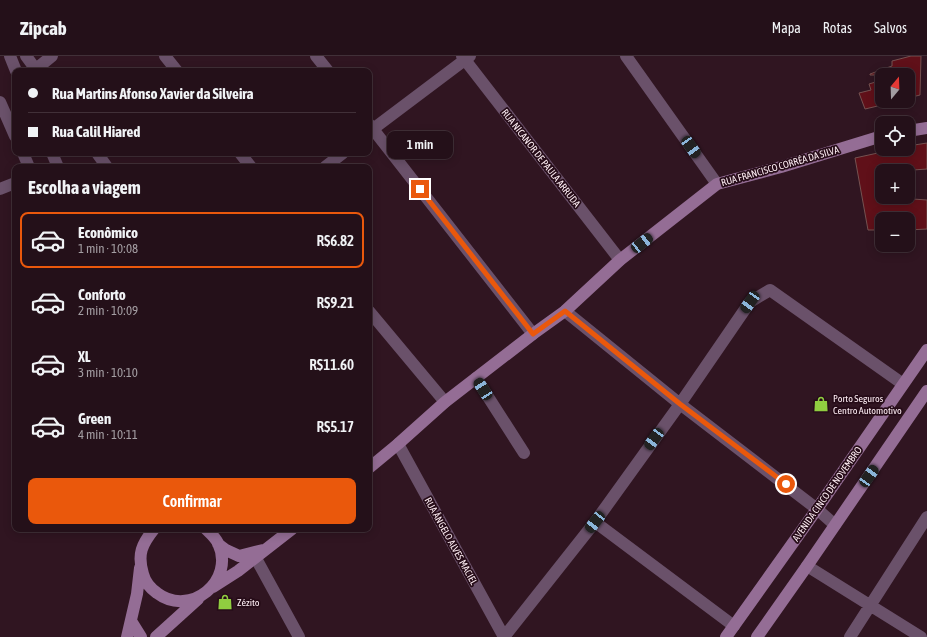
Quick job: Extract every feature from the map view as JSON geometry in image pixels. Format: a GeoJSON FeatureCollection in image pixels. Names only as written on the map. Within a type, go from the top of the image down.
{"type":"FeatureCollection","features":[{"type":"Feature","properties":{"kind":"main road"},"geometry":{"type":"LineString","coordinates":[[915,130],[927,128]]}},
{"type":"Feature","properties":{"kind":"main road","name":"RUA FRANCISCO CORRÊA DA SILVA"},"geometry":{"type":"LineString","coordinates":[[372,466],[445,402],[565,311],[620,260],[717,184],[781,167],[875,138]]}},
{"type":"Feature","properties":{"kind":"main road","name":"AVENIDA CINCO DE NOVEMBRO"},"geometry":{"type":"LineString","coordinates":[[726,637],[927,350]]}},
{"type":"Feature","properties":{"kind":"main road"},"geometry":{"type":"LineString","coordinates":[[757,637],[927,391]]}},
{"type":"Feature","properties":{"kind":"main road"},"geometry":{"type":"LineString","coordinates":[[156,637],[211,588],[238,571],[255,555],[268,549],[288,532]]}},
{"type":"Feature","properties":{"kind":"main road"},"geometry":{"type":"LineString","coordinates":[[127,637],[137,594],[141,552],[146,534]]}},
{"type":"Feature","properties":{"kind":"main road"},"geometry":{"type":"LineString","coordinates":[[212,535],[226,550],[239,556],[255,555]]}},
{"type":"Feature","properties":{"kind":"main road"},"geometry":{"type":"LineString","coordinates":[[211,588],[220,572],[221,567],[221,553],[212,535]]}},
{"type":"Feature","properties":{"kind":"main road"},"geometry":{"type":"LineString","coordinates":[[140,565],[144,578],[151,589],[162,597],[175,601],[189,600],[201,596]]}},
{"type":"Feature","properties":{"kind":"main road"},"geometry":{"type":"LineString","coordinates":[[131,621],[141,637]]}},
{"type":"Feature","properties":{"kind":"street"},"geometry":{"type":"LineString","coordinates":[[10,56],[15,68]]}},
{"type":"Feature","properties":{"kind":"street"},"geometry":{"type":"LineString","coordinates":[[26,56],[35,68]]}},
{"type":"Feature","properties":{"kind":"street"},"geometry":{"type":"LineString","coordinates":[[39,68],[52,56]]}},
{"type":"Feature","properties":{"kind":"street"},"geometry":{"type":"LineString","coordinates":[[165,56],[175,68]]}},
{"type":"Feature","properties":{"kind":"street"},"geometry":{"type":"LineString","coordinates":[[316,56],[326,68]]}},
{"type":"Feature","properties":{"kind":"street"},"geometry":{"type":"LineString","coordinates":[[626,56],[717,184]]}},
{"type":"Feature","properties":{"kind":"street"},"geometry":{"type":"LineString","coordinates":[[372,127],[465,57]]}},
{"type":"Feature","properties":{"kind":"street","name":"RUA NICANOR DE PAULA ARRUDA"},"geometry":{"type":"LineString","coordinates":[[465,57],[620,260]]}},
{"type":"Feature","properties":{"kind":"street"},"geometry":{"type":"LineString","coordinates":[[0,102],[12,129]]}},
{"type":"Feature","properties":{"kind":"street"},"geometry":{"type":"LineString","coordinates":[[372,131],[533,334]]}},
{"type":"Feature","properties":{"kind":"street"},"geometry":{"type":"LineString","coordinates":[[242,156],[249,164]]}},
{"type":"Feature","properties":{"kind":"street"},"geometry":{"type":"LineString","coordinates":[[329,164],[339,156]]}},
{"type":"Feature","properties":{"kind":"street"},"geometry":{"type":"LineString","coordinates":[[0,189],[12,184]]}},
{"type":"Feature","properties":{"kind":"street"},"geometry":{"type":"LineString","coordinates":[[504,637],[595,522],[680,404],[750,302],[770,290],[903,384]]}},
{"type":"Feature","properties":{"kind":"street"},"geometry":{"type":"LineString","coordinates":[[565,311],[680,404],[817,509],[835,525]]}},
{"type":"Feature","properties":{"kind":"street"},"geometry":{"type":"LineString","coordinates":[[372,315],[445,402]]}},
{"type":"Feature","properties":{"kind":"street"},"geometry":{"type":"LineString","coordinates":[[476,378],[524,453]]}},
{"type":"Feature","properties":{"kind":"street","name":"RUA ÂNGELO ALVES MACIEL"},"geometry":{"type":"LineString","coordinates":[[398,444],[504,637]]}},
{"type":"Feature","properties":{"kind":"street"},"geometry":{"type":"LineString","coordinates":[[850,637],[927,517]]}},
{"type":"Feature","properties":{"kind":"street"},"geometry":{"type":"LineString","coordinates":[[595,522],[734,626]]}},
{"type":"Feature","properties":{"kind":"street"},"geometry":{"type":"LineString","coordinates":[[255,555],[299,637]]}},
{"type":"Feature","properties":{"kind":"street"},"geometry":{"type":"LineString","coordinates":[[807,566],[921,637]]}},
{"type":"Feature","properties":{"kind":"building"},"geometry":{"type":"Polygon","coordinates":[[[911,56],[921,56],[920,95],[915,96],[915,68],[886,68],[892,66],[892,61],[911,56]]]}},
{"type":"Feature","properties":{"kind":"building"},"geometry":{"type":"Polygon","coordinates":[[[875,82],[875,107],[865,109],[859,93],[871,90],[869,84],[875,82]]]}},
{"type":"Feature","properties":{"kind":"building"},"geometry":{"type":"Polygon","coordinates":[[[927,143],[927,169],[915,170],[915,164],[875,164],[875,204],[915,204],[915,199],[927,200],[927,229],[915,230],[915,212],[875,212],[875,230],[868,230],[855,158],[875,154],[875,156],[915,156],[915,145],[927,143]]]}},
{"type":"Feature","properties":{"kind":"place","name":"Porto Seguros Centro Automotivo"},"geometry":{"type":"Point","coordinates":[821,404]}},
{"type":"Feature","properties":{"kind":"place","name":"Zézito"},"geometry":{"type":"Point","coordinates":[225,602]}},
{"type":"Feature","properties":{"kind":"route"},"geometry":{"type":"LineString","coordinates":[[420,189],[533,334],[565,311],[680,404],[786,484]]}}]}
